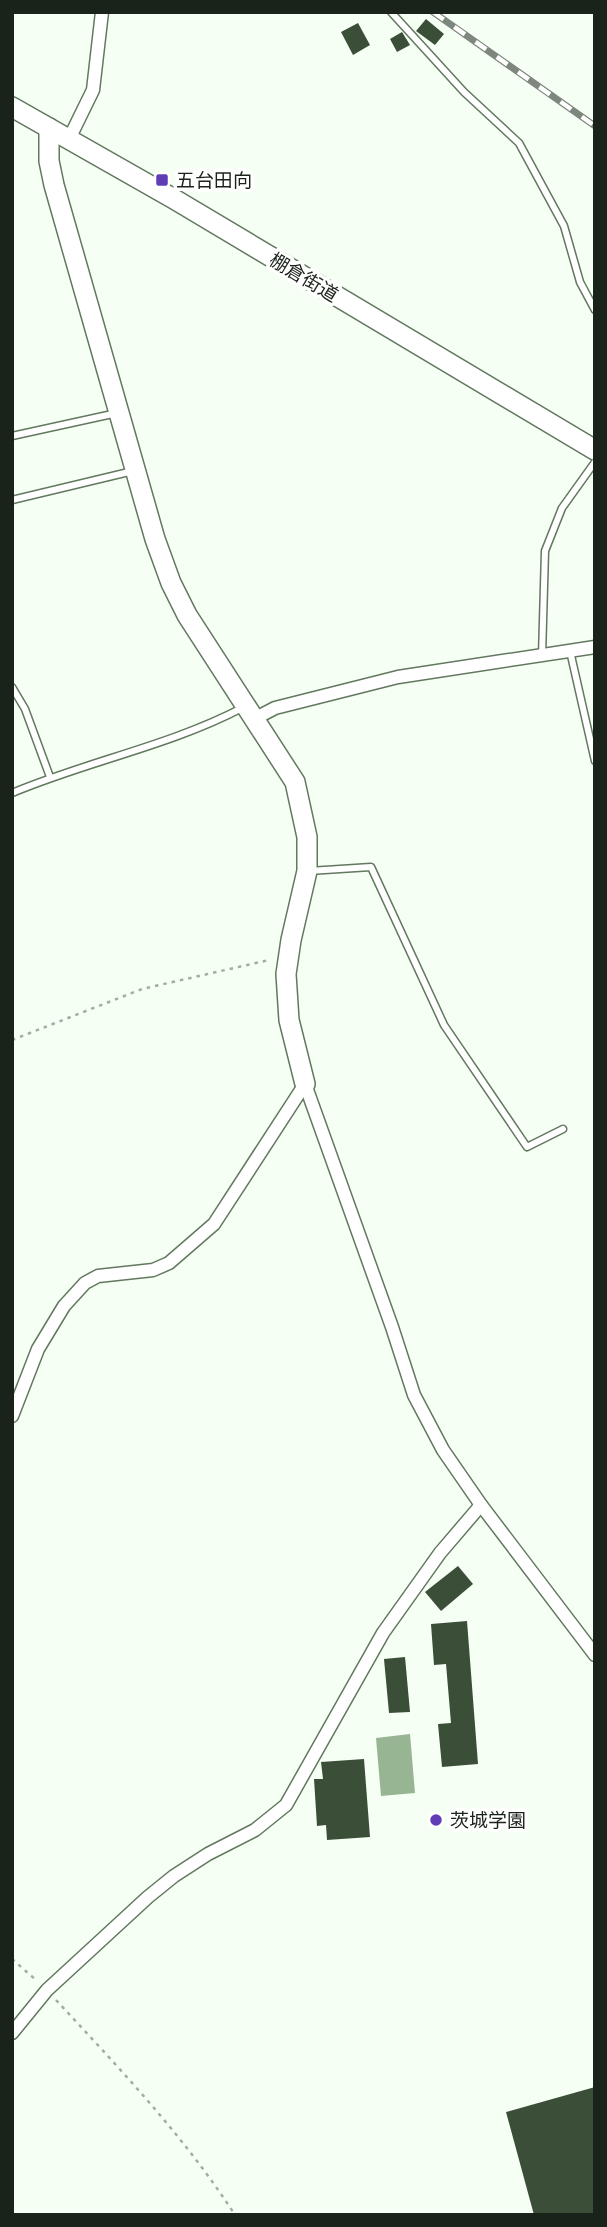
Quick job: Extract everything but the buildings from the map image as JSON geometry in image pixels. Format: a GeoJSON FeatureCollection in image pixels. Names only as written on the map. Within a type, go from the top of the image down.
{"type":"FeatureCollection","features":[{"type":"Feature","properties":{"kind":"street"},"geometry":{"type":"LineString","coordinates":[[69,139],[93,90],[102,12]]}},
{"type":"Feature","properties":{"kind":"street","name":"棚倉街道"},"geometry":{"type":"LineString","coordinates":[[12,107],[174,199],[595,450]]}},
{"type":"Feature","properties":{"kind":"street"},"geometry":{"type":"LineString","coordinates":[[49,128],[49,162],[54,185],[155,539],[187,615],[295,782],[307,837],[307,871],[286,974],[289,1020],[306,1084],[414,1395],[443,1450],[481,1505],[595,1655]]}},
{"type":"Feature","properties":{"kind":"street"},"geometry":{"type":"LineString","coordinates":[[251,712],[398,677],[595,647]]}},
{"type":"Feature","properties":{"kind":"street"},"geometry":{"type":"LineString","coordinates":[[12,1416],[38,1349],[64,1306],[85,1283],[98,1276],[153,1270],[169,1264],[214,1224],[306,1084]]}},
{"type":"Feature","properties":{"kind":"street"},"geometry":{"type":"LineString","coordinates":[[12,2033],[47,1990],[114,1927],[174,1876],[208,1854],[256,1830],[286,1805],[383,1633],[440,1553],[481,1505]]}},
{"type":"Feature","properties":{"kind":"lane"},"geometry":{"type":"LineString","coordinates":[[391,12],[464,92],[519,144],[564,226],[579,282],[595,310]]}},
{"type":"Feature","properties":{"kind":"lane"},"geometry":{"type":"LineString","coordinates":[[12,436],[119,412]]}},
{"type":"Feature","properties":{"kind":"lane"},"geometry":{"type":"LineString","coordinates":[[542,656],[545,551],[562,508],[595,462]]}},
{"type":"Feature","properties":{"kind":"lane"},"geometry":{"type":"LineString","coordinates":[[12,500],[135,471]]}},
{"type":"Feature","properties":{"kind":"lane"},"geometry":{"type":"LineString","coordinates":[[570,651],[595,761]]}},
{"type":"Feature","properties":{"kind":"lane"},"geometry":{"type":"LineString","coordinates":[[12,687],[24,709],[50,777]]}},
{"type":"Feature","properties":{"kind":"lane"},"geometry":{"type":"LineString","coordinates":[[12,793],[50,777],[130,754],[228,716],[251,712]]}},
{"type":"Feature","properties":{"kind":"lane"},"geometry":{"type":"LineString","coordinates":[[307,871],[370,867],[444,1025],[527,1147],[563,1129]]}},
{"type":"Feature","properties":{"kind":"path"},"geometry":{"type":"LineString","coordinates":[[12,1040],[142,989],[289,955]]}},
{"type":"Feature","properties":{"kind":"path"},"geometry":{"type":"LineString","coordinates":[[12,1959],[47,1990],[149,2101],[209,2175],[235,2215]]}},
{"type":"Feature","properties":{"kind":"shaded area"},"geometry":{"type":"Polygon","coordinates":[[[410,1734],[415,1793],[381,1796],[376,1738],[410,1734]]]}},
{"type":"Feature","properties":{"kind":"railway"},"geometry":{"type":"LineString","coordinates":[[433,12],[595,126]]}},
{"type":"Feature","properties":{"kind":"place","name":"五台田向"},"geometry":{"type":"Point","coordinates":[162,180]}},
{"type":"Feature","properties":{"kind":"place","name":"茨城学園"},"geometry":{"type":"Point","coordinates":[436,1820]}}]}
